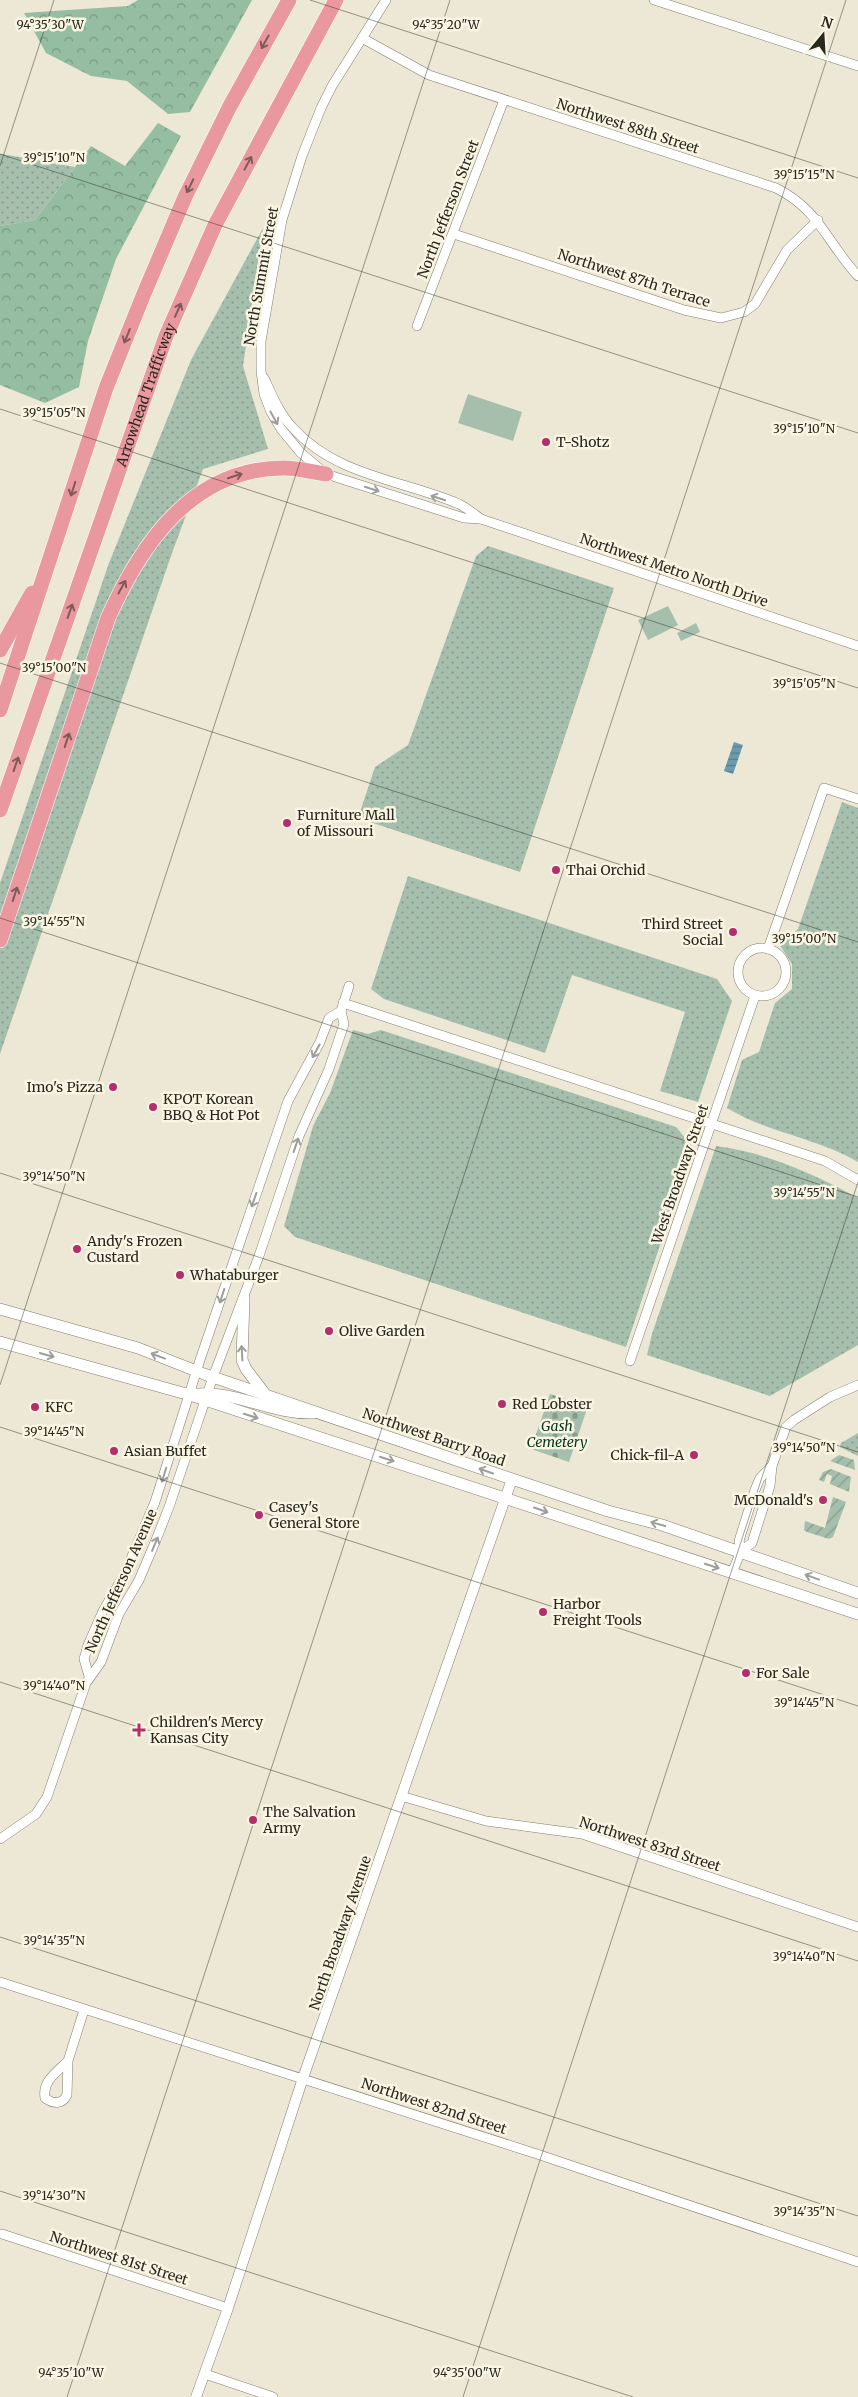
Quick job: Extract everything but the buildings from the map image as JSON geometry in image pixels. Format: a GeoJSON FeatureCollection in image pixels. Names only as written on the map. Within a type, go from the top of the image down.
{"type":"FeatureCollection","features":[{"type":"Feature","properties":{"kind":"highway"},"geometry":{"type":"LineString","coordinates":[[0,710],[106,388],[185,197],[230,106],[289,0]]}},
{"type":"Feature","properties":{"kind":"highway","name":"Arrowhead Trafficway"},"geometry":{"type":"LineString","coordinates":[[0,810],[166,336],[215,225],[336,0]]}},
{"type":"Feature","properties":{"kind":"highway"},"geometry":{"type":"LineString","coordinates":[[0,940],[108,618],[121,588],[153,537],[188,501],[234,475],[286,468],[326,474]]}},
{"type":"Feature","properties":{"kind":"highway"},"geometry":{"type":"LineString","coordinates":[[0,650],[49,561]]}},
{"type":"Feature","properties":{"kind":"main road"},"geometry":{"type":"LineString","coordinates":[[244,1298],[242,1360],[246,1369],[265,1394]]}},
{"type":"Feature","properties":{"kind":"main road","name":"Northwest Barry Road"},"geometry":{"type":"LineString","coordinates":[[0,1309],[138,1348],[197,1372],[512,1480],[741,1551],[858,1593]]}},
{"type":"Feature","properties":{"kind":"main road"},"geometry":{"type":"LineString","coordinates":[[0,1342],[190,1395],[206,1396],[296,1414],[321,1413]]}},
{"type":"Feature","properties":{"kind":"main road"},"geometry":{"type":"LineString","coordinates":[[206,1396],[505,1498],[858,1614]]}},
{"type":"Feature","properties":{"kind":"street","name":"North Summit Street"},"geometry":{"type":"LineString","coordinates":[[326,474],[301,453],[281,429],[271,412],[264,394],[261,371],[261,341],[282,220],[302,156],[332,86],[386,0]]}},
{"type":"Feature","properties":{"kind":"street"},"geometry":{"type":"LineString","coordinates":[[654,0],[858,66]]}},
{"type":"Feature","properties":{"kind":"street","name":"Northwest 88th Street"},"geometry":{"type":"LineString","coordinates":[[362,38],[428,74],[776,188],[801,204],[818,220],[858,276]]}},
{"type":"Feature","properties":{"kind":"street","name":"North Jefferson Street"},"geometry":{"type":"LineString","coordinates":[[417,326],[504,100]]}},
{"type":"Feature","properties":{"kind":"street","name":"Northwest 87th Terrace"},"geometry":{"type":"LineString","coordinates":[[454,234],[684,310],[721,318],[744,312],[755,304],[780,259],[818,220]]}},
{"type":"Feature","properties":{"kind":"street","name":"North Summit Street"},"geometry":{"type":"LineString","coordinates":[[261,371],[291,427],[310,445],[334,460]]}},
{"type":"Feature","properties":{"kind":"street","name":"Northwest Metro North Drive"},"geometry":{"type":"LineString","coordinates":[[334,460],[384,480],[460,505],[482,519],[858,646]]}},
{"type":"Feature","properties":{"kind":"street","name":"Northwest Metro North Drive"},"geometry":{"type":"LineString","coordinates":[[326,474],[464,518],[482,519]]}},
{"type":"Feature","properties":{"kind":"street"},"geometry":{"type":"LineString","coordinates":[[768,949],[824,788],[858,799]]}},
{"type":"Feature","properties":{"kind":"street"},"geometry":{"type":"LineString","coordinates":[[758,948],[768,949],[784,960],[787,973],[786,979],[774,994],[755,996],[742,986],[738,976],[739,965],[748,952],[758,948]]}},
{"type":"Feature","properties":{"kind":"street"},"geometry":{"type":"LineString","coordinates":[[349,986],[342,1007],[712,1122],[825,1161],[858,1180]]}},
{"type":"Feature","properties":{"kind":"street","name":"West Broadway Street"},"geometry":{"type":"LineString","coordinates":[[630,1361],[755,996]]}},
{"type":"Feature","properties":{"kind":"street","name":"North Jefferson Avenue"},"geometry":{"type":"LineString","coordinates":[[89,1676],[84,1659],[88,1645],[144,1531],[288,1101],[320,1042],[329,1018],[342,1007]]}},
{"type":"Feature","properties":{"kind":"street","name":"North Jefferson Avenue"},"geometry":{"type":"LineString","coordinates":[[0,1839],[36,1814],[48,1797],[89,1676],[101,1662],[118,1614],[139,1580],[170,1507],[206,1396],[244,1298],[299,1136],[332,1060],[344,1024],[342,1007]]}},
{"type":"Feature","properties":{"kind":"street"},"geometry":{"type":"LineString","coordinates":[[732,1573],[741,1551],[752,1543],[770,1486],[772,1466],[786,1427],[830,1398],[858,1385]]}},
{"type":"Feature","properties":{"kind":"street"},"geometry":{"type":"LineString","coordinates":[[741,1551],[738,1541],[755,1490],[760,1478],[772,1466]]}},
{"type":"Feature","properties":{"kind":"street","name":"North Broadway Avenue"},"geometry":{"type":"LineString","coordinates":[[196,2397],[228,2308],[303,2078],[512,1480]]}},
{"type":"Feature","properties":{"kind":"street","name":"Northwest 83rd Street"},"geometry":{"type":"LineString","coordinates":[[401,1796],[486,1821],[582,1834],[858,1927]]}},
{"type":"Feature","properties":{"kind":"street","name":"Northwest 82nd Street"},"geometry":{"type":"LineString","coordinates":[[0,1982],[303,2078],[858,2262]]}},
{"type":"Feature","properties":{"kind":"street"},"geometry":{"type":"LineString","coordinates":[[68,2061],[84,2010]]}},
{"type":"Feature","properties":{"kind":"street","name":"Northwest 81st Street"},"geometry":{"type":"LineString","coordinates":[[2,2234],[228,2308]]}},
{"type":"Feature","properties":{"kind":"street"},"geometry":{"type":"LineString","coordinates":[[205,2374],[272,2397]]}},
{"type":"Feature","properties":{"kind":"green space"},"geometry":{"type":"Polygon","coordinates":[[[138,0],[252,0],[190,112],[168,114],[127,81],[91,76],[46,53],[24,13],[128,6],[138,0]]]}},
{"type":"Feature","properties":{"kind":"green space"},"geometry":{"type":"Polygon","coordinates":[[[158,123],[181,136],[116,259],[88,341],[79,387],[45,403],[0,385],[0,226],[35,220],[91,146],[125,166],[158,123]]]}},
{"type":"Feature","properties":{"kind":"green space"},"geometry":{"type":"Polygon","coordinates":[[[0,154],[75,167],[35,220],[0,226],[0,154]]]}},
{"type":"Feature","properties":{"kind":"green space"},"geometry":{"type":"Polygon","coordinates":[[[263,228],[243,366],[268,449],[203,469],[172,553],[0,1054],[0,883],[109,563],[191,360],[263,228]]]}},
{"type":"Feature","properties":{"kind":"green space"},"geometry":{"type":"Polygon","coordinates":[[[468,394],[522,412],[513,441],[458,423],[468,394]]]}},
{"type":"Feature","properties":{"kind":"green space"},"geometry":{"type":"Polygon","coordinates":[[[488,546],[614,588],[520,872],[358,818],[375,767],[408,745],[476,556],[488,546]]]}},
{"type":"Feature","properties":{"kind":"green space"},"geometry":{"type":"Polygon","coordinates":[[[668,606],[678,625],[648,640],[638,620],[668,606]]]}},
{"type":"Feature","properties":{"kind":"green space"},"geometry":{"type":"Polygon","coordinates":[[[696,623],[700,632],[681,641],[677,633],[696,623]]]}},
{"type":"Feature","properties":{"kind":"green space"},"geometry":{"type":"Polygon","coordinates":[[[842,802],[858,808],[858,1162],[826,1147],[759,1124],[727,1108],[742,1060],[759,1052],[775,1003],[792,989],[792,964],[779,944],[798,929],[842,802]]]}},
{"type":"Feature","properties":{"kind":"green space"},"geometry":{"type":"Polygon","coordinates":[[[408,876],[717,979],[732,1001],[698,1102],[660,1091],[685,1012],[572,975],[545,1053],[384,999],[371,989],[408,876]]]}},
{"type":"Feature","properties":{"kind":"green space"},"geometry":{"type":"Polygon","coordinates":[[[353,1030],[368,1034],[381,1030],[676,1127],[693,1147],[626,1347],[295,1237],[284,1226],[313,1126],[330,1093],[353,1030]]]}},
{"type":"Feature","properties":{"kind":"green space"},"geometry":{"type":"Polygon","coordinates":[[[716,1146],[753,1153],[789,1165],[858,1198],[858,1345],[770,1396],[647,1355],[652,1334],[716,1146]]]}},
{"type":"Feature","properties":{"kind":"green space","name":"Gash Cemetery"},"geometry":{"type":"Polygon","coordinates":[[[550,1394],[588,1406],[569,1462],[531,1449],[550,1394]]]}},
{"type":"Feature","properties":{"kind":"green space"},"geometry":{"type":"Polygon","coordinates":[[[858,1433],[858,1456],[840,1447],[841,1443],[858,1433]]]}},
{"type":"Feature","properties":{"kind":"green space"},"geometry":{"type":"Polygon","coordinates":[[[839,1455],[854,1460],[855,1470],[830,1461],[839,1455]]]}},
{"type":"Feature","properties":{"kind":"green space"},"geometry":{"type":"Polygon","coordinates":[[[831,1469],[851,1477],[849,1492],[830,1484],[832,1476],[827,1474],[824,1482],[819,1480],[823,1472],[831,1469]]]}},
{"type":"Feature","properties":{"kind":"green space"},"geometry":{"type":"Polygon","coordinates":[[[833,1497],[846,1502],[833,1537],[829,1539],[804,1530],[805,1521],[825,1528],[833,1497]]]}},
{"type":"Feature","properties":{"kind":"water"},"geometry":{"type":"Polygon","coordinates":[[[734,742],[743,745],[733,774],[724,771],[734,742]]]}},
{"type":"Feature","properties":{"kind":"place","name":"T-Shotz"},"geometry":{"type":"Point","coordinates":[546,442]}},
{"type":"Feature","properties":{"kind":"place","name":"Furniture Mall of Missouri"},"geometry":{"type":"Point","coordinates":[287,823]}},
{"type":"Feature","properties":{"kind":"place","name":"Thai Orchid"},"geometry":{"type":"Point","coordinates":[556,870]}},
{"type":"Feature","properties":{"kind":"place","name":"Third Street Social"},"geometry":{"type":"Point","coordinates":[733,932]}},
{"type":"Feature","properties":{"kind":"place","name":"Imo's Pizza"},"geometry":{"type":"Point","coordinates":[113,1087]}},
{"type":"Feature","properties":{"kind":"place","name":"KPOT Korean BBQ & Hot Pot"},"geometry":{"type":"Point","coordinates":[153,1107]}},
{"type":"Feature","properties":{"kind":"place","name":"Andy's Frozen Custard"},"geometry":{"type":"Point","coordinates":[77,1249]}},
{"type":"Feature","properties":{"kind":"place","name":"Whataburger"},"geometry":{"type":"Point","coordinates":[180,1275]}},
{"type":"Feature","properties":{"kind":"place","name":"Olive Garden"},"geometry":{"type":"Point","coordinates":[329,1331]}},
{"type":"Feature","properties":{"kind":"place","name":"Red Lobster"},"geometry":{"type":"Point","coordinates":[502,1404]}},
{"type":"Feature","properties":{"kind":"place","name":"KFC"},"geometry":{"type":"Point","coordinates":[35,1407]}},
{"type":"Feature","properties":{"kind":"place","name":"Asian Buffet"},"geometry":{"type":"Point","coordinates":[114,1451]}},
{"type":"Feature","properties":{"kind":"place","name":"Chick-fil-A"},"geometry":{"type":"Point","coordinates":[694,1455]}},
{"type":"Feature","properties":{"kind":"place","name":"McDonald's"},"geometry":{"type":"Point","coordinates":[823,1500]}},
{"type":"Feature","properties":{"kind":"place","name":"Casey's General Store"},"geometry":{"type":"Point","coordinates":[259,1515]}},
{"type":"Feature","properties":{"kind":"place","name":"Harbor Freight Tools"},"geometry":{"type":"Point","coordinates":[543,1612]}},
{"type":"Feature","properties":{"kind":"place","name":"For Sale"},"geometry":{"type":"Point","coordinates":[746,1673]}},
{"type":"Feature","properties":{"kind":"place","name":"Children's Mercy Kansas City"},"geometry":{"type":"Point","coordinates":[139,1730]}},
{"type":"Feature","properties":{"kind":"place","name":"The Salvation Army"},"geometry":{"type":"Point","coordinates":[253,1820]}}]}
